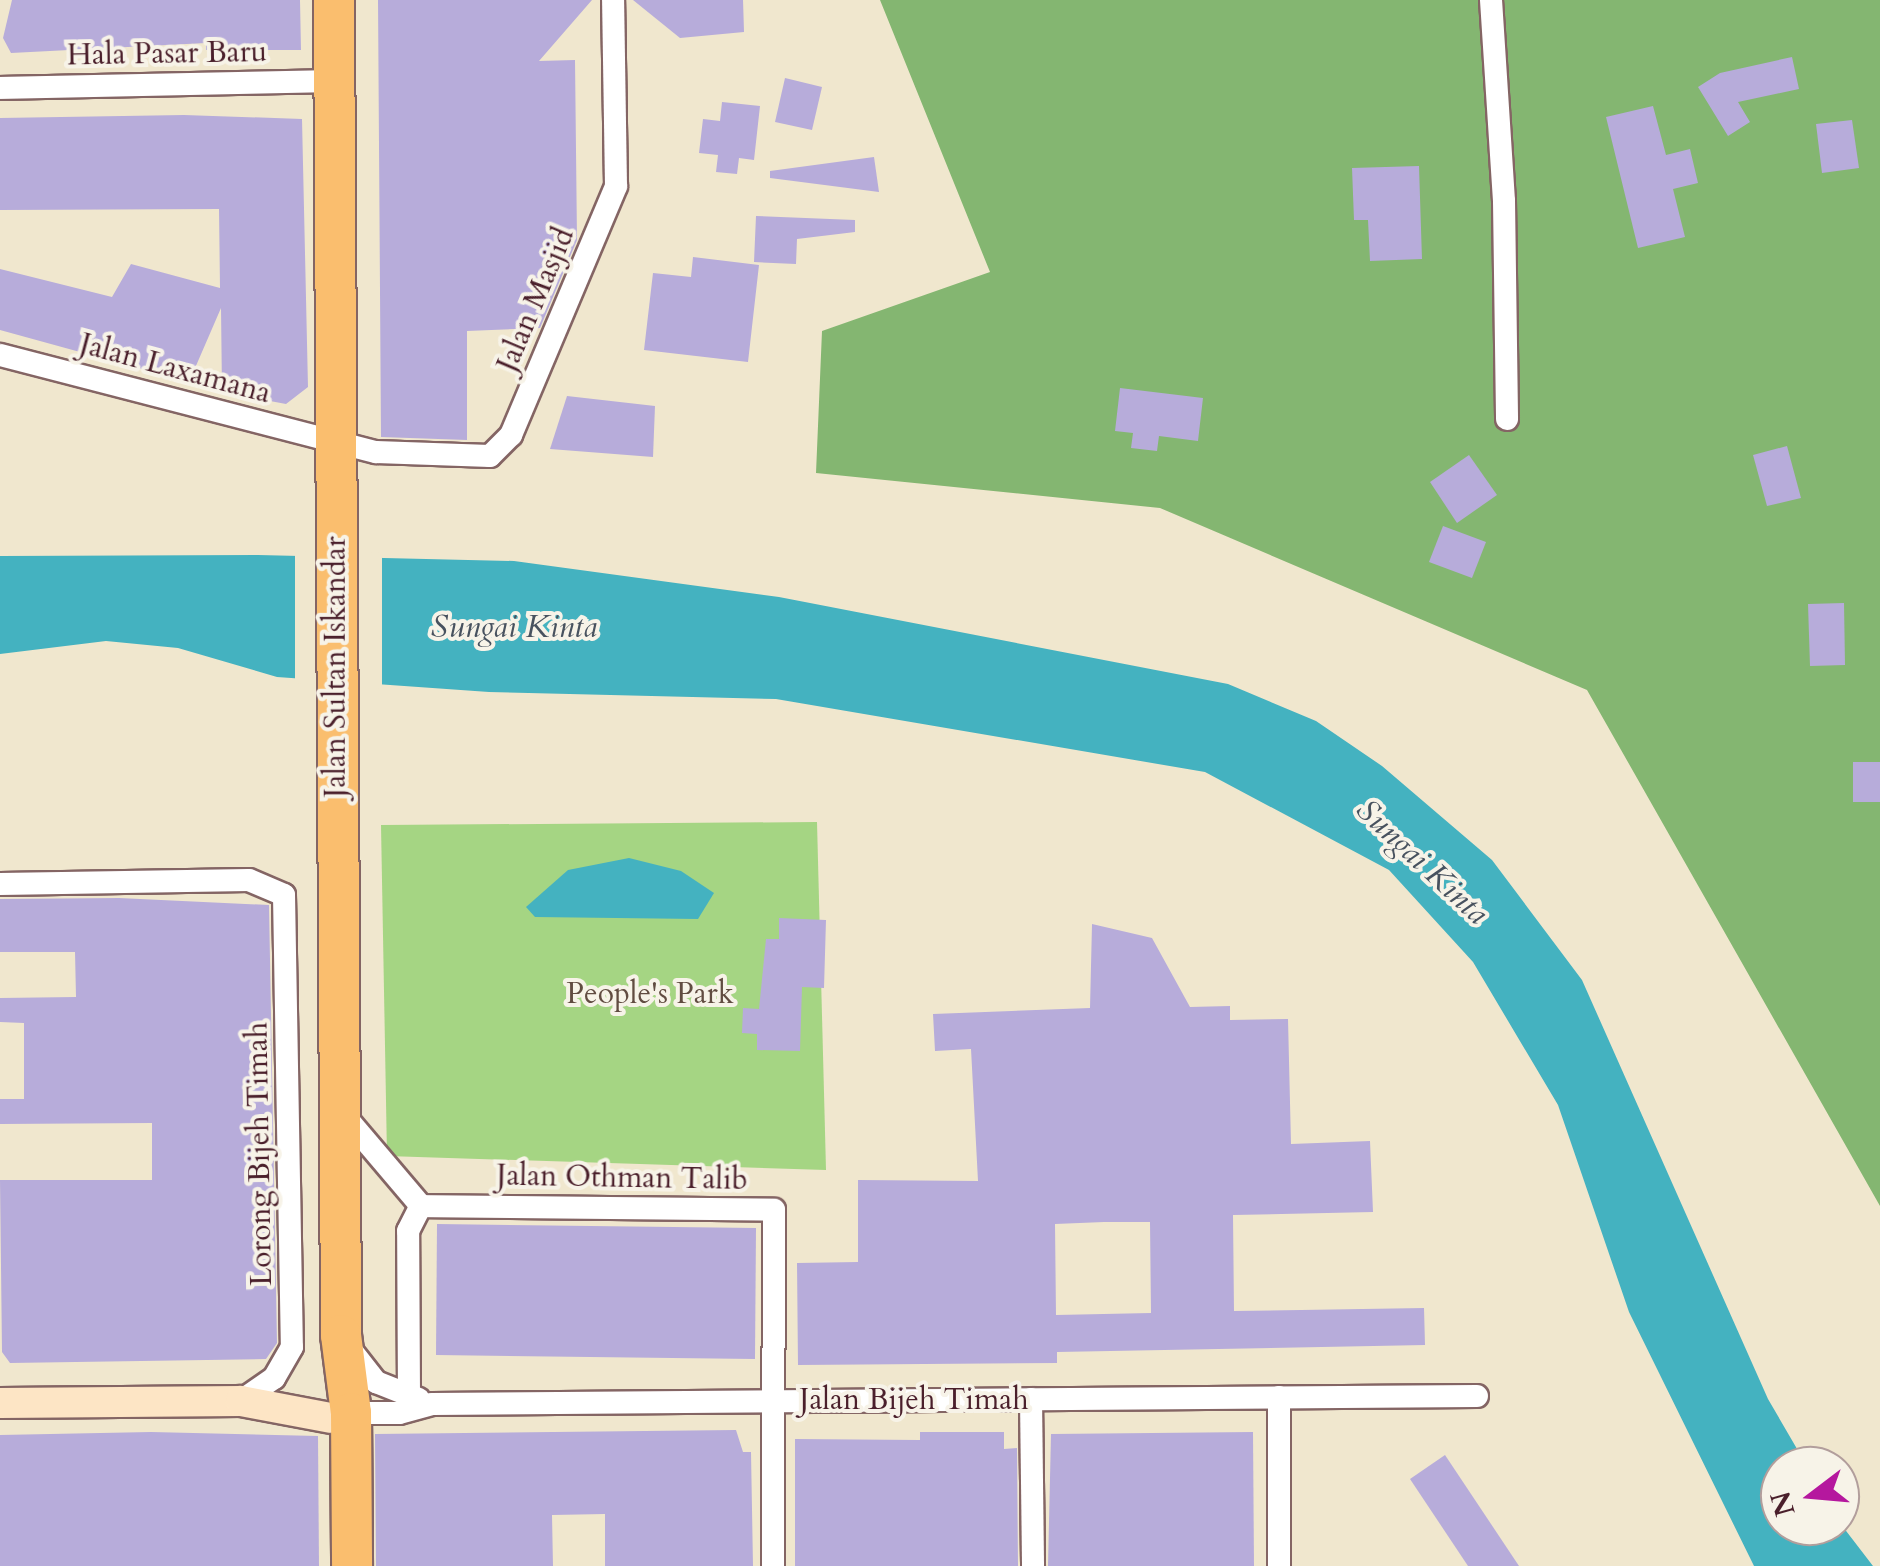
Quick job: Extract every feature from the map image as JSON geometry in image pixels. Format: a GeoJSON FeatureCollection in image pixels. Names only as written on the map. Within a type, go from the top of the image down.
{"type":"FeatureCollection","features":[{"type":"Feature","properties":{"kind":"highway","name":"Jalan Sultan Iskandar"},"geometry":{"type":"LineString","coordinates":[[332,1566],[341,1416],[334,0]]}},
{"type":"Feature","properties":{"kind":"highway","name":"Jalan Sultan Iskandar"},"geometry":{"type":"LineString","coordinates":[[341,1416],[352,1566]]}},
{"type":"Feature","properties":{"kind":"street","name":"Jalan Masjid"},"geometry":{"type":"LineString","coordinates":[[334,453],[480,459],[501,448],[616,186],[613,0]]}},
{"type":"Feature","properties":{"kind":"street"},"geometry":{"type":"LineString","coordinates":[[1491,0],[1504,201],[1506,419]]}},
{"type":"Feature","properties":{"kind":"street","name":"Hala Pasar Baru"},"geometry":{"type":"LineString","coordinates":[[0,88],[335,80]]}},
{"type":"Feature","properties":{"kind":"street","name":"Jalan Laxamana"},"geometry":{"type":"LineString","coordinates":[[0,355],[334,453]]}},
{"type":"Feature","properties":{"kind":"street","name":"Lorong Bijeh Timah"},"geometry":{"type":"LineString","coordinates":[[0,884],[249,880],[277,887],[287,904],[292,1347],[274,1378],[241,1401]]}},
{"type":"Feature","properties":{"kind":"street"},"geometry":{"type":"LineString","coordinates":[[339,1108],[421,1206],[408,1231],[409,1396]]}},
{"type":"Feature","properties":{"kind":"street","name":"Jalan Othman Talib"},"geometry":{"type":"LineString","coordinates":[[421,1206],[774,1210],[773,1566]]}},
{"type":"Feature","properties":{"kind":"street"},"geometry":{"type":"LineString","coordinates":[[341,1335],[376,1382],[432,1404]]}},
{"type":"Feature","properties":{"kind":"street","name":"Jalan Bijeh Timah"},"geometry":{"type":"LineString","coordinates":[[0,1402],[241,1401],[341,1416],[400,1412],[432,1404],[1477,1396]]}},
{"type":"Feature","properties":{"kind":"street"},"geometry":{"type":"LineString","coordinates":[[1279,1566],[1280,1397]]}},
{"type":"Feature","properties":{"kind":"street"},"geometry":{"type":"LineString","coordinates":[[1031,1399],[1034,1566]]}},
{"type":"Feature","properties":{"kind":"green space"},"geometry":{"type":"Polygon","coordinates":[[[880,0],[1880,0],[1880,1206],[1587,690],[1160,508],[816,473],[822,331],[990,272],[880,0]]]}},
{"type":"Feature","properties":{"kind":"green space","name":"People's Park"},"geometry":{"type":"Polygon","coordinates":[[[817,822],[826,1170],[387,1156],[381,825],[817,822]]]}},
{"type":"Feature","properties":{"kind":"water","name":"Sungai Kinta"},"geometry":{"type":"Polygon","coordinates":[[[258,555],[514,561],[779,597],[1228,684],[1316,721],[1382,766],[1492,860],[1582,980],[1768,1399],[1795,1446],[1760,1446],[1760,1546],[1858,1546],[1873,1566],[1754,1566],[1629,1312],[1558,1105],[1473,962],[1389,870],[1205,772],[776,699],[489,692],[277,677],[178,648],[106,641],[0,654],[0,556],[258,555]]]}},
{"type":"Feature","properties":{"kind":"water"},"geometry":{"type":"Polygon","coordinates":[[[629,858],[681,871],[714,893],[698,919],[535,917],[526,907],[568,870],[629,858]]]}},
{"type":"Feature","properties":{"kind":"pier"},"geometry":{"type":"Polygon","coordinates":[[[295,551],[382,553],[382,689],[295,683],[295,551]]]}},
{"type":"Feature","properties":{"kind":"building"},"geometry":{"type":"Polygon","coordinates":[[[12,0],[300,0],[301,50],[206,50],[206,43],[11,53],[3,38],[12,0]]]}},
{"type":"Feature","properties":{"kind":"building"},"geometry":{"type":"Polygon","coordinates":[[[378,0],[592,0],[539,61],[575,60],[577,240],[540,328],[467,331],[467,440],[381,437],[378,0]]]}},
{"type":"Feature","properties":{"kind":"building"},"geometry":{"type":"Polygon","coordinates":[[[633,0],[743,0],[744,32],[680,38],[633,0]]]}},
{"type":"Feature","properties":{"kind":"building"},"geometry":{"type":"Polygon","coordinates":[[[1792,57],[1799,89],[1738,102],[1750,122],[1728,136],[1698,87],[1720,73],[1792,57]]]}},
{"type":"Feature","properties":{"kind":"building"},"geometry":{"type":"Polygon","coordinates":[[[785,78],[822,87],[812,130],[775,122],[785,78]]]}},
{"type":"Feature","properties":{"kind":"building"},"geometry":{"type":"Polygon","coordinates":[[[722,102],[760,106],[754,160],[739,158],[737,174],[716,172],[718,155],[699,153],[703,119],[720,121],[722,102]]]}},
{"type":"Feature","properties":{"kind":"building"},"geometry":{"type":"Polygon","coordinates":[[[1653,106],[1666,155],[1690,149],[1698,183],[1673,189],[1685,237],[1638,248],[1606,117],[1653,106]]]}},
{"type":"Feature","properties":{"kind":"building"},"geometry":{"type":"Polygon","coordinates":[[[184,115],[302,119],[308,387],[286,404],[222,392],[221,308],[189,382],[0,330],[0,269],[112,297],[131,264],[220,288],[219,209],[0,210],[0,118],[184,115]]]}},
{"type":"Feature","properties":{"kind":"building"},"geometry":{"type":"Polygon","coordinates":[[[1852,120],[1859,168],[1822,173],[1816,124],[1852,120]]]}},
{"type":"Feature","properties":{"kind":"building"},"geometry":{"type":"Polygon","coordinates":[[[874,157],[879,192],[770,178],[770,171],[874,157]]]}},
{"type":"Feature","properties":{"kind":"building"},"geometry":{"type":"Polygon","coordinates":[[[1419,166],[1422,259],[1370,261],[1368,220],[1354,220],[1352,168],[1419,166]]]}},
{"type":"Feature","properties":{"kind":"building"},"geometry":{"type":"Polygon","coordinates":[[[756,216],[855,220],[855,232],[797,239],[796,264],[754,262],[756,216]]]}},
{"type":"Feature","properties":{"kind":"building"},"geometry":{"type":"Polygon","coordinates":[[[693,257],[759,265],[748,362],[644,350],[653,273],[691,277],[693,257]]]}},
{"type":"Feature","properties":{"kind":"building"},"geometry":{"type":"Polygon","coordinates":[[[1120,388],[1203,398],[1198,441],[1159,436],[1157,451],[1131,448],[1133,433],[1115,431],[1120,388]]]}},
{"type":"Feature","properties":{"kind":"building"},"geometry":{"type":"Polygon","coordinates":[[[567,396],[655,406],[653,457],[550,449],[567,396]]]}},
{"type":"Feature","properties":{"kind":"building"},"geometry":{"type":"Polygon","coordinates":[[[1787,446],[1801,498],[1767,506],[1753,455],[1787,446]]]}},
{"type":"Feature","properties":{"kind":"building"},"geometry":{"type":"Polygon","coordinates":[[[1469,455],[1497,495],[1457,523],[1430,482],[1469,455]]]}},
{"type":"Feature","properties":{"kind":"building"},"geometry":{"type":"Polygon","coordinates":[[[1443,526],[1486,542],[1472,578],[1429,562],[1443,526]]]}},
{"type":"Feature","properties":{"kind":"building"},"geometry":{"type":"Polygon","coordinates":[[[1844,603],[1845,665],[1810,666],[1808,604],[1844,603]]]}},
{"type":"Feature","properties":{"kind":"building"},"geometry":{"type":"Polygon","coordinates":[[[1853,762],[1880,762],[1880,802],[1853,802],[1853,762]]]}},
{"type":"Feature","properties":{"kind":"building"},"geometry":{"type":"Polygon","coordinates":[[[119,898],[269,905],[277,1343],[266,1359],[10,1363],[2,1352],[0,1180],[152,1180],[152,1123],[0,1124],[0,1099],[24,1099],[24,1023],[0,1022],[0,998],[76,997],[75,952],[0,952],[0,899],[119,898]]]}},
{"type":"Feature","properties":{"kind":"building"},"geometry":{"type":"Polygon","coordinates":[[[779,918],[826,920],[824,988],[802,987],[800,1051],[757,1050],[757,1034],[742,1033],[743,1008],[759,1009],[766,939],[779,939],[779,918]]]}},
{"type":"Feature","properties":{"kind":"building"},"geometry":{"type":"Polygon","coordinates":[[[1092,924],[1152,938],[1190,1007],[1230,1006],[1230,1020],[1288,1019],[1291,1144],[1370,1141],[1373,1212],[1233,1215],[1234,1311],[1424,1308],[1425,1345],[1057,1352],[1057,1363],[798,1365],[797,1263],[858,1262],[858,1180],[978,1181],[971,1049],[935,1051],[933,1014],[1090,1008],[1092,924]],[[1150,1222],[1055,1224],[1056,1315],[1151,1313],[1150,1222]]]}},
{"type":"Feature","properties":{"kind":"building"},"geometry":{"type":"Polygon","coordinates":[[[437,1224],[756,1228],[755,1359],[436,1355],[437,1224]]]}},
{"type":"Feature","properties":{"kind":"building"},"geometry":{"type":"Polygon","coordinates":[[[736,1430],[743,1452],[751,1452],[753,1566],[605,1566],[605,1514],[552,1515],[553,1566],[376,1566],[375,1434],[736,1430]]]}},
{"type":"Feature","properties":{"kind":"building"},"geometry":{"type":"Polygon","coordinates":[[[151,1432],[318,1436],[319,1566],[0,1566],[0,1435],[151,1432]]]}},
{"type":"Feature","properties":{"kind":"building"},"geometry":{"type":"Polygon","coordinates":[[[920,1432],[1004,1432],[1004,1449],[1017,1448],[1018,1566],[795,1566],[795,1439],[920,1440],[920,1432]]]}},
{"type":"Feature","properties":{"kind":"building"},"geometry":{"type":"Polygon","coordinates":[[[1253,1432],[1254,1566],[1048,1566],[1051,1434],[1253,1432]]]}},
{"type":"Feature","properties":{"kind":"building"},"geometry":{"type":"Polygon","coordinates":[[[1445,1455],[1519,1566],[1468,1566],[1410,1479],[1445,1455]]]}}]}
